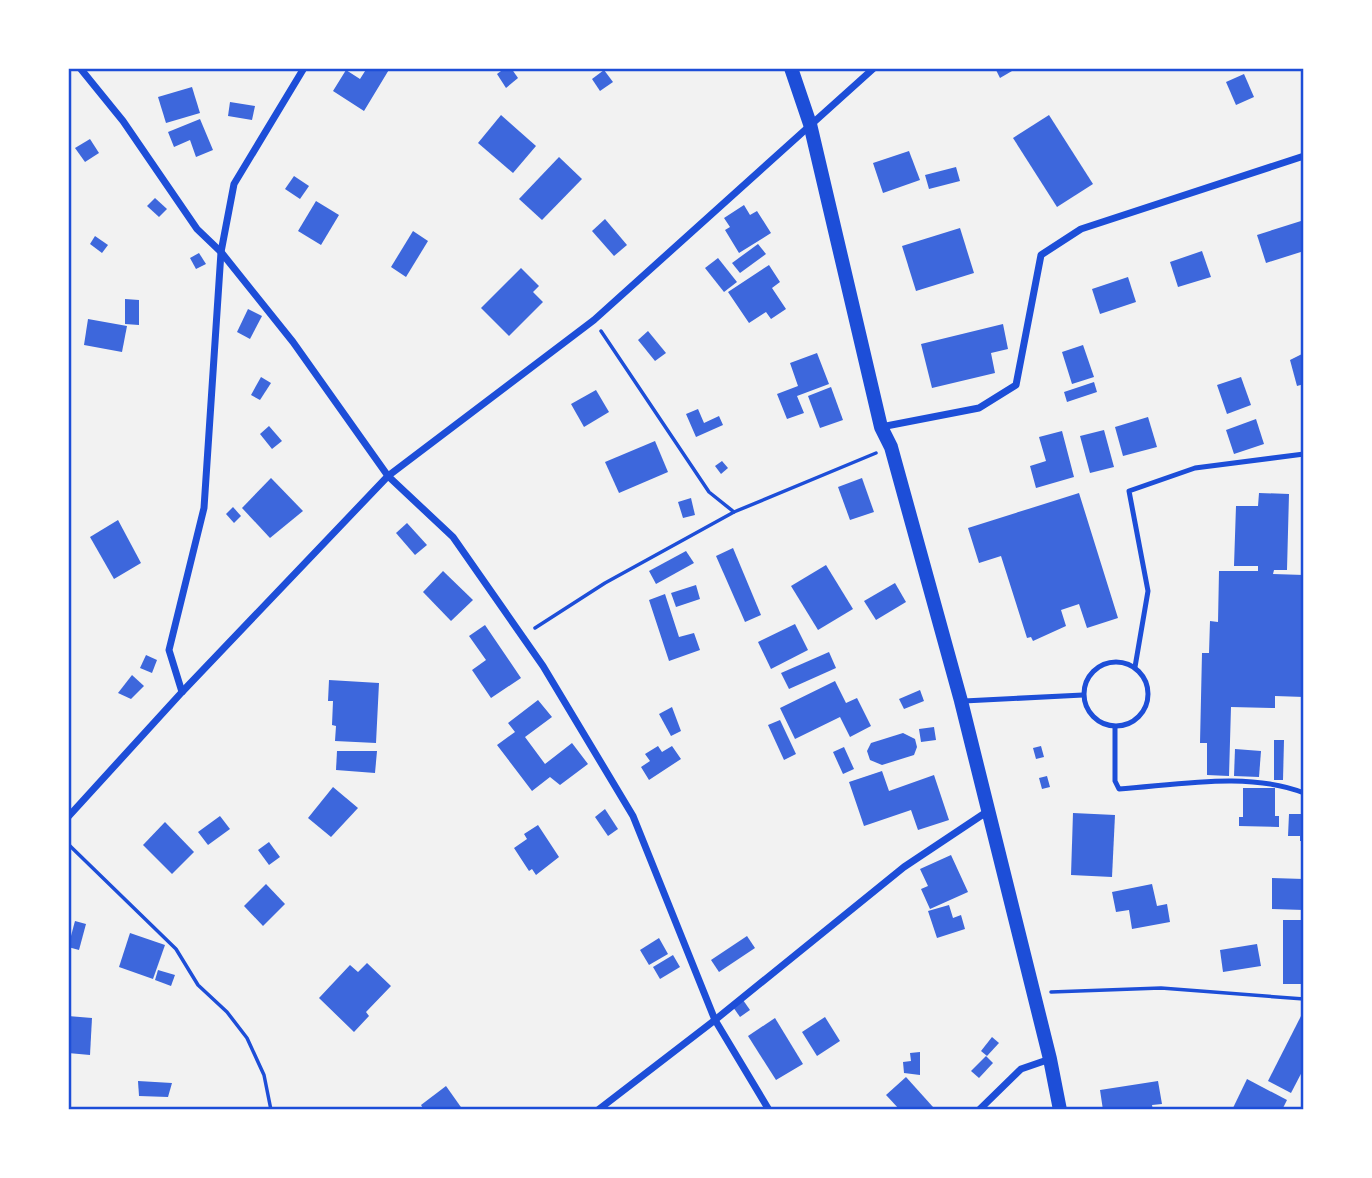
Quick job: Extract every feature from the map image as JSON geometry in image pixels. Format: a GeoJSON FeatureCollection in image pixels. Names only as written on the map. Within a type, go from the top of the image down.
{"type":"FeatureCollection","features":[{"type":"Feature","properties":{"kind":"main road"},"geometry":{"type":"LineString","coordinates":[[791,68],[810,124],[881,427],[891,447],[961,701],[1050,1059],[1060,1110]]}},
{"type":"Feature","properties":{"kind":"street"},"geometry":{"type":"LineString","coordinates":[[80,68],[123,121],[197,229],[221,252],[293,342],[388,476],[453,537],[542,666],[633,816],[715,1020],[769,1110]]}},
{"type":"Feature","properties":{"kind":"street"},"geometry":{"type":"LineString","coordinates":[[182,692],[169,650],[204,508],[221,252],[234,184],[304,68]]}},
{"type":"Feature","properties":{"kind":"street"},"geometry":{"type":"LineString","coordinates":[[68,817],[182,692],[388,476],[594,320],[874,68]]}},
{"type":"Feature","properties":{"kind":"street"},"geometry":{"type":"LineString","coordinates":[[881,427],[979,408],[1016,385],[1041,255],[1071,235],[1081,229],[1304,156]]}},
{"type":"Feature","properties":{"kind":"street"},"geometry":{"type":"LineString","coordinates":[[598,1110],[715,1020],[904,867],[988,811]]}},
{"type":"Feature","properties":{"kind":"street"},"geometry":{"type":"LineString","coordinates":[[979,1110],[1021,1069],[1050,1059]]}},
{"type":"Feature","properties":{"kind":"lane"},"geometry":{"type":"LineString","coordinates":[[1135,667],[1148,591],[1129,491],[1195,468],[1304,454]]}},
{"type":"Feature","properties":{"kind":"lane"},"geometry":{"type":"LineString","coordinates":[[1123,662],[1135,667],[1145,678],[1149,692],[1147,706],[1139,718],[1127,725],[1115,727],[1093,717],[1086,707],[1083,695],[1091,673],[1100,665],[1123,662]]}},
{"type":"Feature","properties":{"kind":"lane"},"geometry":{"type":"LineString","coordinates":[[961,701],[1083,695]]}},
{"type":"Feature","properties":{"kind":"lane"},"geometry":{"type":"LineString","coordinates":[[1115,727],[1115,780],[1119,789],[1232,782],[1286,786],[1304,793]]}},
{"type":"Feature","properties":{"kind":"path"},"geometry":{"type":"LineString","coordinates":[[594,320],[639,392],[709,492],[734,512]]}},
{"type":"Feature","properties":{"kind":"path"},"geometry":{"type":"LineString","coordinates":[[521,637],[605,583],[734,512],[891,447]]}},
{"type":"Feature","properties":{"kind":"path"},"geometry":{"type":"LineString","coordinates":[[68,844],[86,865],[176,949],[198,985],[227,1012],[247,1038],[264,1075],[271,1110]]}},
{"type":"Feature","properties":{"kind":"path"},"geometry":{"type":"LineString","coordinates":[[1032,992],[1161,988],[1304,999]]}},
{"type":"Feature","properties":{"kind":"building"},"geometry":{"type":"Polygon","coordinates":[[[367,68],[390,68],[364,111],[333,91],[346,70],[360,79],[367,68]]]}},
{"type":"Feature","properties":{"kind":"building"},"geometry":{"type":"Polygon","coordinates":[[[505,68],[511,68],[518,78],[506,88],[497,74],[505,68]]]}},
{"type":"Feature","properties":{"kind":"building"},"geometry":{"type":"Polygon","coordinates":[[[995,68],[1011,68],[1012,71],[1000,78],[995,68]]]}},
{"type":"Feature","properties":{"kind":"building"},"geometry":{"type":"Polygon","coordinates":[[[604,70],[613,82],[600,91],[592,79],[604,70]]]}},
{"type":"Feature","properties":{"kind":"building"},"geometry":{"type":"Polygon","coordinates":[[[1244,74],[1254,97],[1236,105],[1226,82],[1244,74]]]}},
{"type":"Feature","properties":{"kind":"building"},"geometry":{"type":"Polygon","coordinates":[[[192,87],[200,113],[166,123],[158,97],[192,87]]]}},
{"type":"Feature","properties":{"kind":"building"},"geometry":{"type":"Polygon","coordinates":[[[230,102],[255,106],[252,120],[228,116],[230,102]]]}},
{"type":"Feature","properties":{"kind":"building"},"geometry":{"type":"Polygon","coordinates":[[[501,115],[536,146],[513,173],[478,143],[501,115]]]}},
{"type":"Feature","properties":{"kind":"building"},"geometry":{"type":"Polygon","coordinates":[[[1049,115],[1093,184],[1057,207],[1013,138],[1049,115]]]}},
{"type":"Feature","properties":{"kind":"building"},"geometry":{"type":"Polygon","coordinates":[[[200,119],[213,150],[196,157],[190,140],[174,147],[168,132],[200,119]]]}},
{"type":"Feature","properties":{"kind":"building"},"geometry":{"type":"Polygon","coordinates":[[[90,139],[99,153],[85,162],[75,148],[90,139]]]}},
{"type":"Feature","properties":{"kind":"building"},"geometry":{"type":"Polygon","coordinates":[[[909,151],[920,180],[883,193],[873,163],[909,151]]]}},
{"type":"Feature","properties":{"kind":"building"},"geometry":{"type":"Polygon","coordinates":[[[559,157],[582,179],[542,220],[519,199],[559,157]]]}},
{"type":"Feature","properties":{"kind":"building"},"geometry":{"type":"Polygon","coordinates":[[[956,167],[960,181],[929,189],[925,175],[956,167]]]}},
{"type":"Feature","properties":{"kind":"building"},"geometry":{"type":"Polygon","coordinates":[[[294,176],[309,186],[300,199],[285,189],[294,176]]]}},
{"type":"Feature","properties":{"kind":"building"},"geometry":{"type":"Polygon","coordinates":[[[155,198],[167,209],[159,217],[147,206],[155,198]]]}},
{"type":"Feature","properties":{"kind":"building"},"geometry":{"type":"Polygon","coordinates":[[[316,201],[339,215],[321,245],[298,231],[316,201]]]}},
{"type":"Feature","properties":{"kind":"building"},"geometry":{"type":"Polygon","coordinates":[[[744,205],[750,215],[757,211],[771,233],[739,253],[725,230],[730,227],[724,218],[744,205]]]}},
{"type":"Feature","properties":{"kind":"building"},"geometry":{"type":"Polygon","coordinates":[[[605,219],[627,245],[614,256],[592,231],[605,219]]]}},
{"type":"Feature","properties":{"kind":"building"},"geometry":{"type":"Polygon","coordinates":[[[1301,221],[1304,251],[1266,263],[1257,235],[1301,221]]]}},
{"type":"Feature","properties":{"kind":"building"},"geometry":{"type":"Polygon","coordinates":[[[960,228],[974,273],[916,291],[902,246],[960,228]]]}},
{"type":"Feature","properties":{"kind":"building"},"geometry":{"type":"Polygon","coordinates":[[[413,231],[428,241],[406,277],[391,267],[413,231]]]}},
{"type":"Feature","properties":{"kind":"building"},"geometry":{"type":"Polygon","coordinates":[[[95,236],[108,245],[102,253],[90,244],[95,236]]]}},
{"type":"Feature","properties":{"kind":"building"},"geometry":{"type":"Polygon","coordinates":[[[758,244],[766,254],[740,273],[732,263],[758,244]]]}},
{"type":"Feature","properties":{"kind":"building"},"geometry":{"type":"Polygon","coordinates":[[[1202,251],[1211,277],[1178,287],[1170,262],[1202,251]]]}},
{"type":"Feature","properties":{"kind":"building"},"geometry":{"type":"Polygon","coordinates":[[[199,253],[206,264],[196,269],[190,258],[199,253]]]}},
{"type":"Feature","properties":{"kind":"building"},"geometry":{"type":"Polygon","coordinates":[[[718,258],[737,282],[724,292],[705,268],[718,258]]]}},
{"type":"Feature","properties":{"kind":"building"},"geometry":{"type":"Polygon","coordinates":[[[769,265],[780,282],[772,288],[786,309],[771,319],[766,312],[749,323],[728,292],[769,265]]]}},
{"type":"Feature","properties":{"kind":"building"},"geometry":{"type":"Polygon","coordinates":[[[521,268],[539,286],[533,292],[543,302],[509,336],[481,308],[521,268]]]}},
{"type":"Feature","properties":{"kind":"building"},"geometry":{"type":"Polygon","coordinates":[[[1128,277],[1136,302],[1100,314],[1092,289],[1128,277]]]}},
{"type":"Feature","properties":{"kind":"building"},"geometry":{"type":"Polygon","coordinates":[[[125,299],[139,300],[139,325],[125,324],[125,299]]]}},
{"type":"Feature","properties":{"kind":"building"},"geometry":{"type":"Polygon","coordinates":[[[248,309],[262,316],[250,339],[237,332],[248,309]]]}},
{"type":"Feature","properties":{"kind":"building"},"geometry":{"type":"Polygon","coordinates":[[[88,319],[127,326],[122,352],[84,345],[88,319]]]}},
{"type":"Feature","properties":{"kind":"building"},"geometry":{"type":"Polygon","coordinates":[[[1003,324],[1008,349],[991,353],[995,373],[932,388],[921,344],[1003,324]]]}},
{"type":"Feature","properties":{"kind":"building"},"geometry":{"type":"Polygon","coordinates":[[[648,331],[666,353],[655,361],[638,340],[648,331]]]}},
{"type":"Feature","properties":{"kind":"building"},"geometry":{"type":"Polygon","coordinates":[[[1083,345],[1094,377],[1072,384],[1062,352],[1083,345]]]}},
{"type":"Feature","properties":{"kind":"building"},"geometry":{"type":"Polygon","coordinates":[[[817,353],[829,384],[797,396],[804,413],[787,419],[777,394],[798,386],[790,363],[817,353]]]}},
{"type":"Feature","properties":{"kind":"building"},"geometry":{"type":"Polygon","coordinates":[[[1304,353],[1304,384],[1297,386],[1290,360],[1304,353]]]}},
{"type":"Feature","properties":{"kind":"building"},"geometry":{"type":"Polygon","coordinates":[[[261,377],[271,383],[260,400],[251,395],[261,377]]]}},
{"type":"Feature","properties":{"kind":"building"},"geometry":{"type":"Polygon","coordinates":[[[1241,377],[1251,405],[1227,414],[1217,385],[1241,377]]]}},
{"type":"Feature","properties":{"kind":"building"},"geometry":{"type":"Polygon","coordinates":[[[1094,382],[1097,392],[1067,402],[1064,392],[1094,382]]]}},
{"type":"Feature","properties":{"kind":"building"},"geometry":{"type":"Polygon","coordinates":[[[831,387],[843,420],[820,428],[808,396],[831,387]]]}},
{"type":"Feature","properties":{"kind":"building"},"geometry":{"type":"Polygon","coordinates":[[[596,390],[609,412],[584,427],[571,404],[596,390]]]}},
{"type":"Feature","properties":{"kind":"building"},"geometry":{"type":"Polygon","coordinates":[[[698,409],[704,423],[719,416],[723,425],[696,437],[686,414],[698,409]]]}},
{"type":"Feature","properties":{"kind":"building"},"geometry":{"type":"Polygon","coordinates":[[[1148,417],[1157,447],[1123,456],[1115,427],[1148,417]]]}},
{"type":"Feature","properties":{"kind":"building"},"geometry":{"type":"Polygon","coordinates":[[[1256,419],[1264,444],[1234,454],[1226,430],[1256,419]]]}},
{"type":"Feature","properties":{"kind":"building"},"geometry":{"type":"Polygon","coordinates":[[[269,426],[282,441],[272,449],[260,434],[269,426]]]}},
{"type":"Feature","properties":{"kind":"building"},"geometry":{"type":"Polygon","coordinates":[[[1104,430],[1114,467],[1090,473],[1080,436],[1104,430]]]}},
{"type":"Feature","properties":{"kind":"building"},"geometry":{"type":"Polygon","coordinates":[[[1062,431],[1074,477],[1036,488],[1030,466],[1046,461],[1039,437],[1062,431]]]}},
{"type":"Feature","properties":{"kind":"building"},"geometry":{"type":"Polygon","coordinates":[[[655,441],[668,472],[619,493],[605,462],[655,441]]]}},
{"type":"Feature","properties":{"kind":"building"},"geometry":{"type":"Polygon","coordinates":[[[722,461],[728,468],[721,474],[715,466],[722,461]]]}},
{"type":"Feature","properties":{"kind":"building"},"geometry":{"type":"Polygon","coordinates":[[[271,478],[303,511],[270,538],[242,508],[271,478]]]}},
{"type":"Feature","properties":{"kind":"building"},"geometry":{"type":"Polygon","coordinates":[[[862,478],[874,512],[850,520],[838,487],[862,478]]]}},
{"type":"Feature","properties":{"kind":"building"},"geometry":{"type":"Polygon","coordinates":[[[1079,493],[1118,618],[1087,628],[1079,604],[1061,610],[1066,626],[1033,641],[1031,637],[1027,638],[1001,556],[979,563],[968,528],[1079,493]]]}},
{"type":"Feature","properties":{"kind":"building"},"geometry":{"type":"Polygon","coordinates":[[[1259,493],[1289,494],[1287,570],[1274,570],[1273,574],[1304,575],[1304,697],[1275,696],[1275,708],[1231,707],[1229,776],[1207,775],[1207,743],[1200,743],[1202,653],[1209,653],[1210,621],[1218,622],[1219,571],[1258,571],[1258,566],[1234,566],[1236,506],[1258,506],[1259,493]]]}},
{"type":"Feature","properties":{"kind":"building"},"geometry":{"type":"Polygon","coordinates":[[[691,498],[695,515],[683,518],[678,502],[691,498]]]}},
{"type":"Feature","properties":{"kind":"building"},"geometry":{"type":"Polygon","coordinates":[[[233,507],[241,516],[234,523],[226,514],[233,507]]]}},
{"type":"Feature","properties":{"kind":"building"},"geometry":{"type":"Polygon","coordinates":[[[118,520],[141,563],[114,579],[90,537],[118,520]]]}},
{"type":"Feature","properties":{"kind":"building"},"geometry":{"type":"Polygon","coordinates":[[[407,523],[427,545],[415,555],[396,533],[407,523]]]}},
{"type":"Feature","properties":{"kind":"building"},"geometry":{"type":"Polygon","coordinates":[[[733,548],[761,615],[745,622],[716,556],[733,548]]]}},
{"type":"Feature","properties":{"kind":"building"},"geometry":{"type":"Polygon","coordinates":[[[686,551],[694,563],[656,584],[649,571],[686,551]]]}},
{"type":"Feature","properties":{"kind":"building"},"geometry":{"type":"Polygon","coordinates":[[[826,565],[853,609],[818,630],[791,586],[826,565]]]}},
{"type":"Feature","properties":{"kind":"building"},"geometry":{"type":"Polygon","coordinates":[[[443,571],[473,600],[451,621],[423,592],[443,571]]]}},
{"type":"Feature","properties":{"kind":"building"},"geometry":{"type":"Polygon","coordinates":[[[895,583],[906,602],[876,620],[864,601],[895,583]]]}},
{"type":"Feature","properties":{"kind":"building"},"geometry":{"type":"Polygon","coordinates":[[[696,585],[700,599],[676,607],[671,593],[696,585]]]}},
{"type":"Feature","properties":{"kind":"building"},"geometry":{"type":"Polygon","coordinates":[[[665,594],[679,637],[694,633],[700,650],[669,661],[649,600],[665,594]]]}},
{"type":"Feature","properties":{"kind":"building"},"geometry":{"type":"Polygon","coordinates":[[[795,624],[808,650],[771,669],[758,642],[795,624]]]}},
{"type":"Feature","properties":{"kind":"building"},"geometry":{"type":"Polygon","coordinates":[[[485,625],[521,678],[491,698],[472,670],[486,660],[469,636],[485,625]]]}},
{"type":"Feature","properties":{"kind":"building"},"geometry":{"type":"Polygon","coordinates":[[[829,652],[836,668],[789,689],[781,673],[829,652]]]}},
{"type":"Feature","properties":{"kind":"building"},"geometry":{"type":"Polygon","coordinates":[[[146,655],[157,660],[152,673],[140,668],[146,655]]]}},
{"type":"Feature","properties":{"kind":"building"},"geometry":{"type":"Polygon","coordinates":[[[132,675],[144,686],[131,699],[118,693],[132,675]]]}},
{"type":"Feature","properties":{"kind":"building"},"geometry":{"type":"Polygon","coordinates":[[[329,680],[379,683],[376,743],[335,741],[336,726],[332,725],[333,701],[328,701],[329,680]]]}},
{"type":"Feature","properties":{"kind":"building"},"geometry":{"type":"Polygon","coordinates":[[[835,681],[846,703],[857,698],[871,726],[850,737],[840,717],[795,739],[780,708],[835,681]]]}},
{"type":"Feature","properties":{"kind":"building"},"geometry":{"type":"Polygon","coordinates":[[[920,690],[924,701],[904,709],[899,699],[920,690]]]}},
{"type":"Feature","properties":{"kind":"building"},"geometry":{"type":"Polygon","coordinates":[[[538,700],[552,717],[525,737],[545,764],[572,743],[588,764],[560,785],[550,777],[532,791],[497,745],[515,732],[508,723],[538,700]]]}},
{"type":"Feature","properties":{"kind":"building"},"geometry":{"type":"Polygon","coordinates":[[[672,707],[681,731],[671,736],[659,714],[672,707]]]}},
{"type":"Feature","properties":{"kind":"building"},"geometry":{"type":"Polygon","coordinates":[[[780,720],[796,754],[784,760],[768,725],[780,720]]]}},
{"type":"Feature","properties":{"kind":"building"},"geometry":{"type":"Polygon","coordinates":[[[934,727],[936,740],[921,742],[919,729],[934,727]]]}},
{"type":"Feature","properties":{"kind":"building"},"geometry":{"type":"Polygon","coordinates":[[[903,733],[915,739],[917,747],[914,755],[882,765],[870,760],[867,751],[871,743],[903,733]]]}},
{"type":"Feature","properties":{"kind":"building"},"geometry":{"type":"Polygon","coordinates":[[[1274,740],[1284,740],[1283,780],[1274,780],[1274,740]]]}},
{"type":"Feature","properties":{"kind":"building"},"geometry":{"type":"Polygon","coordinates":[[[658,746],[662,752],[672,746],[681,759],[649,780],[641,767],[650,761],[645,754],[658,746]]]}},
{"type":"Feature","properties":{"kind":"building"},"geometry":{"type":"Polygon","coordinates":[[[1041,746],[1044,757],[1036,759],[1033,748],[1041,746]]]}},
{"type":"Feature","properties":{"kind":"building"},"geometry":{"type":"Polygon","coordinates":[[[844,747],[854,769],[843,774],[833,752],[844,747]]]}},
{"type":"Feature","properties":{"kind":"building"},"geometry":{"type":"Polygon","coordinates":[[[1235,749],[1261,751],[1259,777],[1234,776],[1235,749]]]}},
{"type":"Feature","properties":{"kind":"building"},"geometry":{"type":"Polygon","coordinates":[[[337,751],[377,751],[375,773],[336,770],[337,751]]]}},
{"type":"Feature","properties":{"kind":"building"},"geometry":{"type":"Polygon","coordinates":[[[882,771],[889,791],[934,775],[949,820],[918,830],[911,810],[864,826],[849,782],[882,771]]]}},
{"type":"Feature","properties":{"kind":"building"},"geometry":{"type":"Polygon","coordinates":[[[1047,776],[1050,787],[1042,789],[1039,778],[1047,776]]]}},
{"type":"Feature","properties":{"kind":"building"},"geometry":{"type":"Polygon","coordinates":[[[333,787],[358,808],[331,837],[308,818],[333,787]]]}},
{"type":"Feature","properties":{"kind":"building"},"geometry":{"type":"Polygon","coordinates":[[[1243,788],[1275,788],[1275,816],[1279,816],[1279,827],[1239,826],[1239,817],[1243,817],[1243,788]]]}},
{"type":"Feature","properties":{"kind":"building"},"geometry":{"type":"Polygon","coordinates":[[[605,809],[618,829],[608,836],[595,817],[605,809]]]}},
{"type":"Feature","properties":{"kind":"building"},"geometry":{"type":"Polygon","coordinates":[[[1073,813],[1115,815],[1112,877],[1071,875],[1073,813]]]}},
{"type":"Feature","properties":{"kind":"building"},"geometry":{"type":"Polygon","coordinates":[[[1289,814],[1304,814],[1304,841],[1300,841],[1300,836],[1288,836],[1289,814]]]}},
{"type":"Feature","properties":{"kind":"building"},"geometry":{"type":"Polygon","coordinates":[[[220,816],[230,829],[208,845],[198,832],[220,816]]]}},
{"type":"Feature","properties":{"kind":"building"},"geometry":{"type":"Polygon","coordinates":[[[165,822],[194,852],[172,874],[143,845],[165,822]]]}},
{"type":"Feature","properties":{"kind":"building"},"geometry":{"type":"Polygon","coordinates":[[[538,825],[559,857],[536,875],[532,869],[529,871],[514,848],[527,839],[524,834],[538,825]]]}},
{"type":"Feature","properties":{"kind":"building"},"geometry":{"type":"Polygon","coordinates":[[[269,842],[280,857],[269,865],[258,850],[269,842]]]}},
{"type":"Feature","properties":{"kind":"building"},"geometry":{"type":"Polygon","coordinates":[[[951,855],[968,892],[930,909],[921,889],[928,886],[920,869],[951,855]]]}},
{"type":"Feature","properties":{"kind":"building"},"geometry":{"type":"Polygon","coordinates":[[[1272,878],[1304,879],[1304,910],[1272,909],[1272,878]]]}},
{"type":"Feature","properties":{"kind":"building"},"geometry":{"type":"Polygon","coordinates":[[[266,884],[285,904],[263,926],[244,906],[266,884]]]}},
{"type":"Feature","properties":{"kind":"building"},"geometry":{"type":"Polygon","coordinates":[[[1152,884],[1157,906],[1167,904],[1170,922],[1132,929],[1129,910],[1116,912],[1112,892],[1152,884]]]}},
{"type":"Feature","properties":{"kind":"building"},"geometry":{"type":"Polygon","coordinates":[[[949,905],[953,918],[961,915],[965,929],[937,938],[928,911],[949,905]]]}},
{"type":"Feature","properties":{"kind":"building"},"geometry":{"type":"Polygon","coordinates":[[[1283,920],[1304,920],[1304,984],[1283,984],[1283,920]]]}},
{"type":"Feature","properties":{"kind":"building"},"geometry":{"type":"Polygon","coordinates":[[[75,921],[86,924],[79,950],[68,947],[75,921]]]}},
{"type":"Feature","properties":{"kind":"building"},"geometry":{"type":"Polygon","coordinates":[[[130,933],[165,945],[153,979],[119,967],[130,933]]]}},
{"type":"Feature","properties":{"kind":"building"},"geometry":{"type":"Polygon","coordinates":[[[747,936],[755,948],[719,972],[711,960],[747,936]]]}},
{"type":"Feature","properties":{"kind":"building"},"geometry":{"type":"Polygon","coordinates":[[[659,938],[668,954],[649,965],[640,950],[659,938]]]}},
{"type":"Feature","properties":{"kind":"building"},"geometry":{"type":"Polygon","coordinates":[[[1257,944],[1261,966],[1223,972],[1220,950],[1257,944]]]}},
{"type":"Feature","properties":{"kind":"building"},"geometry":{"type":"Polygon","coordinates":[[[673,955],[680,967],[660,979],[653,967],[673,955]]]}},
{"type":"Feature","properties":{"kind":"building"},"geometry":{"type":"Polygon","coordinates":[[[367,963],[391,986],[366,1012],[369,1016],[354,1032],[319,998],[350,965],[358,972],[367,963]]]}},
{"type":"Feature","properties":{"kind":"building"},"geometry":{"type":"Polygon","coordinates":[[[158,970],[175,975],[171,986],[155,980],[158,970]]]}},
{"type":"Feature","properties":{"kind":"building"},"geometry":{"type":"Polygon","coordinates":[[[743,1000],[750,1010],[740,1017],[733,1007],[743,1000]]]}},
{"type":"Feature","properties":{"kind":"building"},"geometry":{"type":"Polygon","coordinates":[[[68,1016],[92,1018],[90,1055],[68,1053],[68,1016]]]}},
{"type":"Feature","properties":{"kind":"building"},"geometry":{"type":"Polygon","coordinates":[[[1301,1016],[1304,1068],[1291,1093],[1268,1081],[1301,1016]]]}},
{"type":"Feature","properties":{"kind":"building"},"geometry":{"type":"Polygon","coordinates":[[[825,1017],[840,1041],[817,1056],[802,1032],[825,1017]]]}},
{"type":"Feature","properties":{"kind":"building"},"geometry":{"type":"Polygon","coordinates":[[[775,1018],[803,1064],[776,1080],[748,1036],[775,1018]]]}},
{"type":"Feature","properties":{"kind":"building"},"geometry":{"type":"Polygon","coordinates":[[[992,1037],[999,1043],[987,1056],[981,1051],[992,1037]]]}},
{"type":"Feature","properties":{"kind":"building"},"geometry":{"type":"Polygon","coordinates":[[[920,1052],[920,1075],[904,1073],[903,1062],[911,1061],[910,1053],[920,1052]]]}},
{"type":"Feature","properties":{"kind":"building"},"geometry":{"type":"Polygon","coordinates":[[[986,1056],[993,1063],[979,1078],[971,1071],[986,1056]]]}},
{"type":"Feature","properties":{"kind":"building"},"geometry":{"type":"Polygon","coordinates":[[[906,1077],[933,1107],[930,1110],[900,1110],[886,1095],[906,1077]]]}},
{"type":"Feature","properties":{"kind":"building"},"geometry":{"type":"Polygon","coordinates":[[[1247,1079],[1287,1100],[1282,1110],[1232,1110],[1247,1079]]]}},
{"type":"Feature","properties":{"kind":"building"},"geometry":{"type":"Polygon","coordinates":[[[138,1081],[172,1083],[168,1097],[139,1096],[138,1081]]]}},
{"type":"Feature","properties":{"kind":"building"},"geometry":{"type":"Polygon","coordinates":[[[1158,1081],[1162,1104],[1152,1105],[1153,1110],[1103,1110],[1100,1090],[1158,1081]]]}},
{"type":"Feature","properties":{"kind":"building"},"geometry":{"type":"Polygon","coordinates":[[[446,1086],[463,1110],[424,1110],[421,1105],[446,1086]]]}}]}
